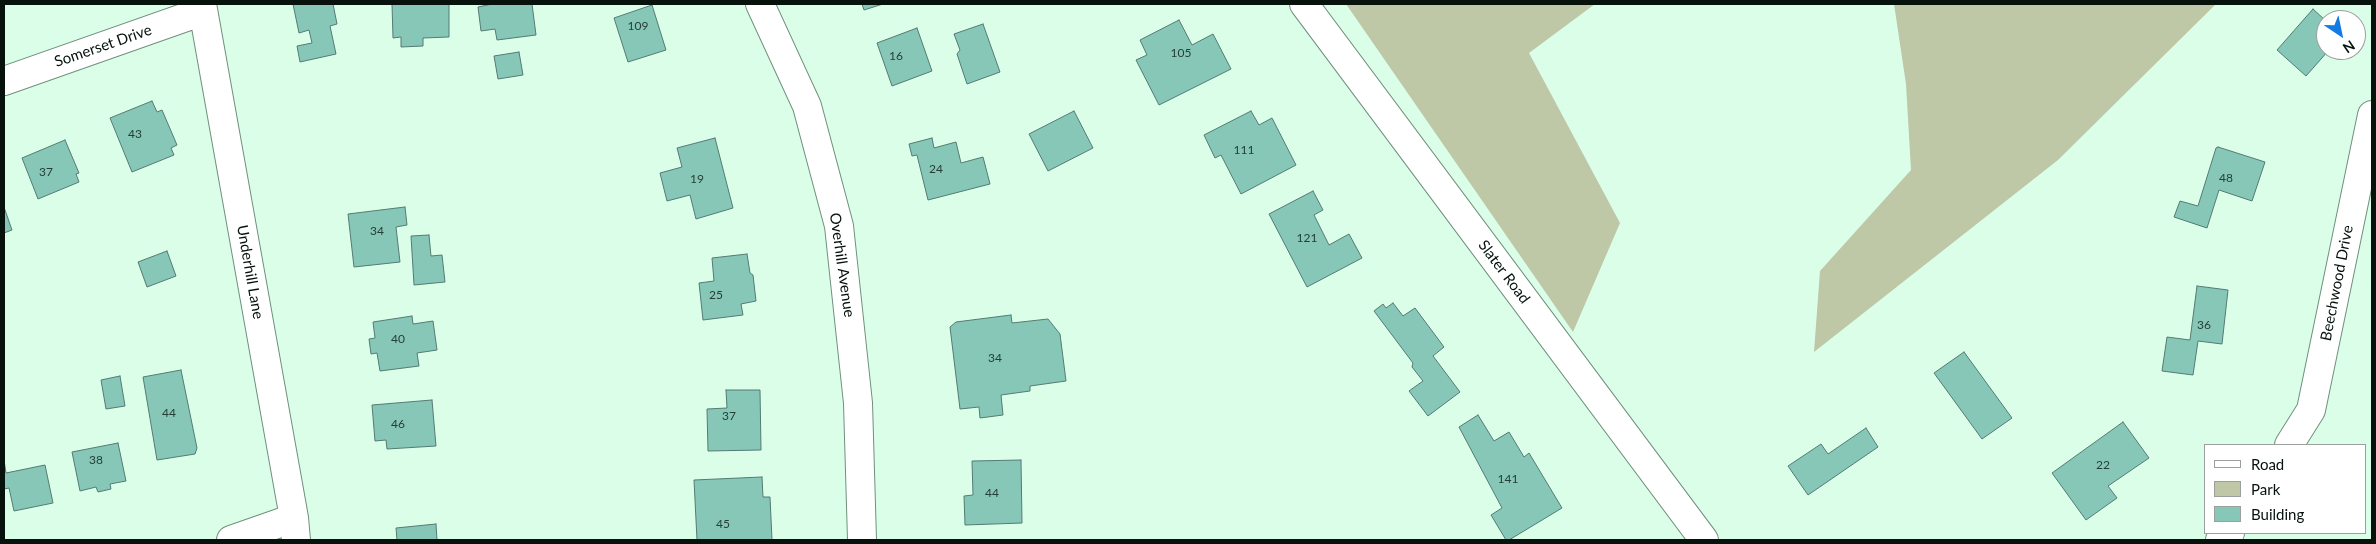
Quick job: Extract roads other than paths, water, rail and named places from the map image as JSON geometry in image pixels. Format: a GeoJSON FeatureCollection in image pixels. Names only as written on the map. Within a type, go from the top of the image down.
{"type":"FeatureCollection","features":[{"type":"Feature","properties":{"kind":"street","name":"Overhill Avenue"},"geometry":{"type":"LineString","coordinates":[[760,4],[807,106],[839,226],[858,403],[862,540]]}},
{"type":"Feature","properties":{"kind":"street","name":"Slater Road"},"geometry":{"type":"LineString","coordinates":[[1304,4],[1704,540]]}},
{"type":"Feature","properties":{"kind":"street","name":"Somerset Drive"},"geometry":{"type":"LineString","coordinates":[[4,81],[203,7]]}},
{"type":"Feature","properties":{"kind":"street","name":"Underhill Lane"},"geometry":{"type":"LineString","coordinates":[[203,7],[295,529]]}},
{"type":"Feature","properties":{"kind":"street","name":"Beechwood Drive"},"geometry":{"type":"LineString","coordinates":[[2291,444],[2311,410],[2372,115]]}},
{"type":"Feature","properties":{"kind":"street"},"geometry":{"type":"LineString","coordinates":[[231,540],[295,529]]}}]}
